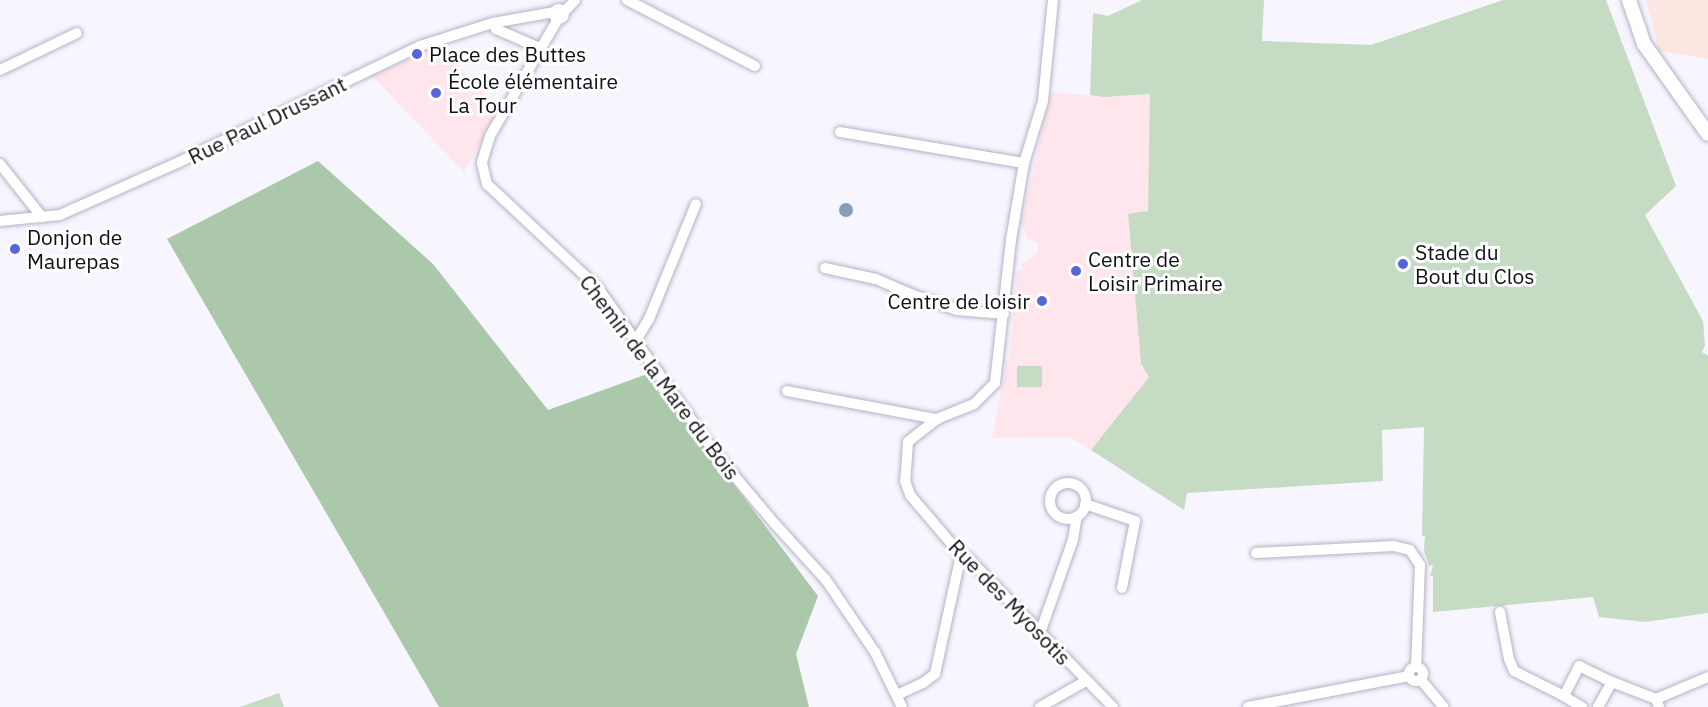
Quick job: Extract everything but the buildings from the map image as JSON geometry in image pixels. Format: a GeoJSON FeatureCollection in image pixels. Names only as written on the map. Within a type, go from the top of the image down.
{"type":"FeatureCollection","features":[{"type":"Feature","properties":{"kind":"street"},"geometry":{"type":"LineString","coordinates":[[559,14],[493,23],[496,28],[540,48],[559,14],[575,0]]}},
{"type":"Feature","properties":{"kind":"street"},"geometry":{"type":"LineString","coordinates":[[627,0],[755,66]]}},
{"type":"Feature","properties":{"kind":"street"},"geometry":{"type":"LineString","coordinates":[[788,391],[937,419],[974,404],[995,383],[1011,240],[1024,163],[1043,101],[1053,0]]}},
{"type":"Feature","properties":{"kind":"street"},"geometry":{"type":"LineString","coordinates":[[1629,0],[1644,44],[1708,134]]}},
{"type":"Feature","properties":{"kind":"street","name":"Rue Paul Drussant"},"geometry":{"type":"LineString","coordinates":[[0,221],[60,215],[180,162],[420,46],[493,23]]}},
{"type":"Feature","properties":{"kind":"street"},"geometry":{"type":"LineString","coordinates":[[0,70],[78,33]]}},
{"type":"Feature","properties":{"kind":"street","name":"Chemin de la Mare du Bois"},"geometry":{"type":"LineString","coordinates":[[540,48],[490,136],[482,163],[486,184],[598,288],[716,454],[774,524],[826,580],[875,652],[902,707]]}},
{"type":"Feature","properties":{"kind":"street"},"geometry":{"type":"LineString","coordinates":[[840,132],[1024,163]]}},
{"type":"Feature","properties":{"kind":"street"},"geometry":{"type":"LineString","coordinates":[[0,164],[42,217]]}},
{"type":"Feature","properties":{"kind":"street"},"geometry":{"type":"LineString","coordinates":[[635,342],[649,319],[696,204]]}},
{"type":"Feature","properties":{"kind":"street"},"geometry":{"type":"LineString","coordinates":[[825,268],[876,279],[912,295],[957,310],[1004,314]]}},
{"type":"Feature","properties":{"kind":"street","name":"Rue des Myosotis"},"geometry":{"type":"LineString","coordinates":[[937,419],[908,442],[905,469],[910,495],[961,555],[968,558],[1113,707]]}},
{"type":"Feature","properties":{"kind":"street"},"geometry":{"type":"LineString","coordinates":[[1040,633],[1073,540],[1077,516],[1085,504],[1084,493],[1075,484],[1064,483],[1054,490],[1050,501],[1055,512],[1065,518],[1077,516]]}},
{"type":"Feature","properties":{"kind":"street"},"geometry":{"type":"LineString","coordinates":[[1085,504],[1135,521],[1122,588]]}},
{"type":"Feature","properties":{"kind":"street"},"geometry":{"type":"LineString","coordinates":[[1256,553],[1394,546],[1410,550],[1420,565],[1414,681],[1421,680],[1444,707]]}},
{"type":"Feature","properties":{"kind":"street"},"geometry":{"type":"LineString","coordinates":[[897,695],[923,683],[935,674],[961,555]]}},
{"type":"Feature","properties":{"kind":"street"},"geometry":{"type":"LineString","coordinates":[[1500,612],[1509,660],[1514,671],[1582,707]]}},
{"type":"Feature","properties":{"kind":"street"},"geometry":{"type":"LineString","coordinates":[[1564,696],[1579,666],[1658,703],[1708,677]]}},
{"type":"Feature","properties":{"kind":"street"},"geometry":{"type":"LineString","coordinates":[[1248,707],[1413,671]]}},
{"type":"Feature","properties":{"kind":"street"},"geometry":{"type":"LineString","coordinates":[[1040,707],[1086,681]]}},
{"type":"Feature","properties":{"kind":"street"},"geometry":{"type":"LineString","coordinates":[[1598,707],[1612,682]]}},
{"type":"Feature","properties":{"kind":"shaded area"},"geometry":{"type":"Polygon","coordinates":[[[1646,0],[1708,0],[1708,59],[1659,51],[1646,0]]]}},
{"type":"Feature","properties":{"kind":"shaded area","name":"École élémentaire La Tour"},"geometry":{"type":"Polygon","coordinates":[[[439,46],[500,109],[464,172],[372,76],[439,46]]]}},
{"type":"Feature","properties":{"kind":"shaded area","name":"Centre de Loisir Primaire"},"geometry":{"type":"Polygon","coordinates":[[[1051,92],[1104,97],[1151,94],[1148,211],[1128,215],[1141,364],[1149,377],[1091,450],[1070,437],[992,438],[1007,361],[1009,361],[1017,272],[1022,269],[1022,264],[1038,252],[1039,244],[1026,237],[1021,223],[1051,92]]]}},
{"type":"Feature","properties":{"kind":"green space","name":"Stade du Bout du Clos"},"geometry":{"type":"Polygon","coordinates":[[[1142,0],[1264,0],[1262,41],[1371,45],[1503,0],[1606,0],[1676,186],[1645,215],[1703,321],[1705,345],[1702,352],[1708,356],[1708,613],[1645,622],[1599,617],[1593,597],[1433,612],[1433,576],[1430,576],[1433,566],[1429,565],[1424,551],[1425,536],[1422,536],[1424,427],[1382,430],[1383,481],[1187,493],[1184,510],[1091,450],[1149,377],[1141,364],[1128,214],[1148,211],[1150,94],[1104,97],[1090,95],[1093,13],[1108,16],[1142,0]]]}},
{"type":"Feature","properties":{"kind":"green space"},"geometry":{"type":"Polygon","coordinates":[[[318,161],[433,264],[548,410],[650,373],[818,596],[796,654],[809,707],[439,707],[167,239],[318,161]]]}},
{"type":"Feature","properties":{"kind":"green space"},"geometry":{"type":"Polygon","coordinates":[[[1017,366],[1042,366],[1042,387],[1017,387],[1017,366]]]}},
{"type":"Feature","properties":{"kind":"green space"},"geometry":{"type":"Polygon","coordinates":[[[279,693],[284,707],[240,707],[279,693]]]}},
{"type":"Feature","properties":{"kind":"water"},"geometry":{"type":"Polygon","coordinates":[[[843,203],[849,203],[853,210],[849,217],[843,217],[839,213],[839,207],[843,203]]]}},
{"type":"Feature","properties":{"kind":"place","name":"Place des Buttes"},"geometry":{"type":"Point","coordinates":[417,54]}},
{"type":"Feature","properties":{"kind":"place","name":"École élémentaire La Tour"},"geometry":{"type":"Point","coordinates":[436,93]}},
{"type":"Feature","properties":{"kind":"place","name":"Donjon de Maurepas"},"geometry":{"type":"Point","coordinates":[15,249]}},
{"type":"Feature","properties":{"kind":"place","name":"Stade du Bout du Clos"},"geometry":{"type":"Point","coordinates":[1403,264]}},
{"type":"Feature","properties":{"kind":"place","name":"Centre de Loisir Primaire"},"geometry":{"type":"Point","coordinates":[1076,271]}},
{"type":"Feature","properties":{"kind":"place","name":"Centre de loisir"},"geometry":{"type":"Point","coordinates":[1042,301]}}]}
